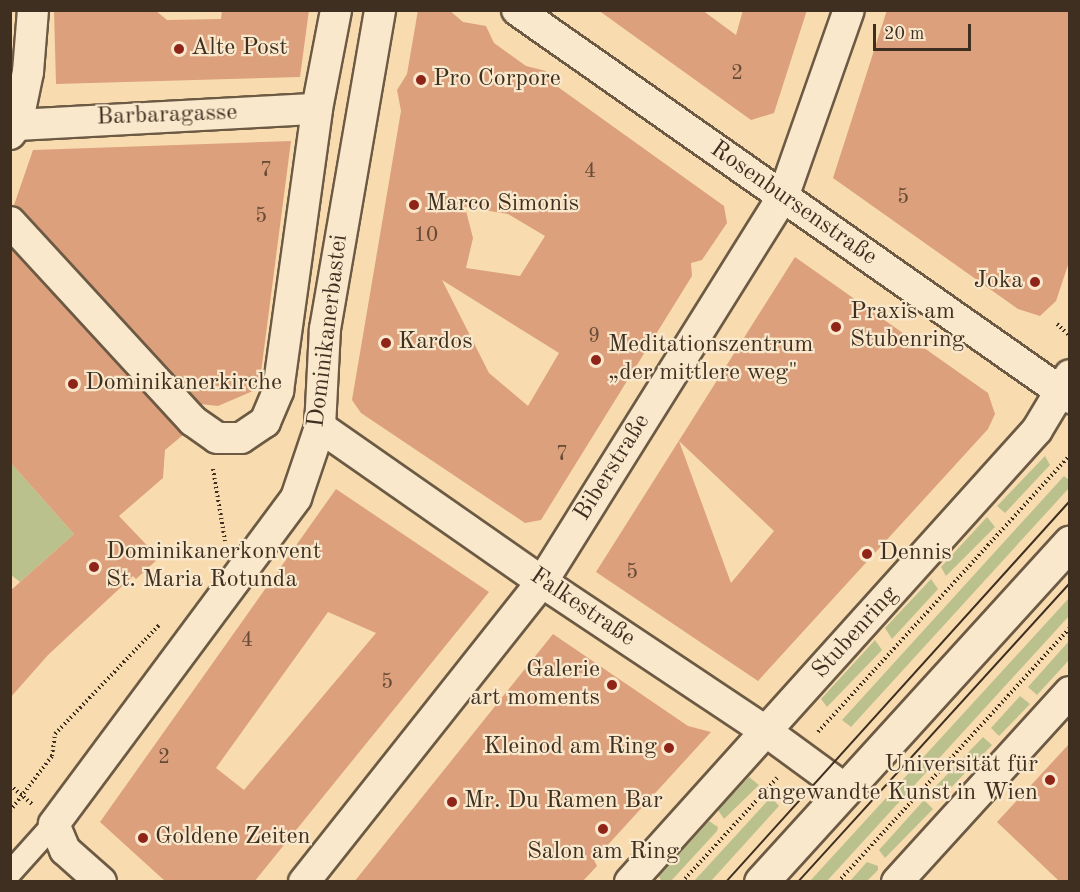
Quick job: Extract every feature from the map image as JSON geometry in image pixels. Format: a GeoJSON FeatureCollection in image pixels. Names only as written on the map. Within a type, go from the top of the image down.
{"type":"FeatureCollection","features":[{"type":"Feature","properties":{"kind":"main road"},"geometry":{"type":"LineString","coordinates":[[761,882],[1070,543]]}},
{"type":"Feature","properties":{"kind":"street"},"geometry":{"type":"LineString","coordinates":[[14,130],[32,45],[33,10]]}},
{"type":"Feature","properties":{"kind":"street","name":"Dominikanerbastei"},"geometry":{"type":"LineString","coordinates":[[229,438],[265,423],[278,391],[317,109],[336,10]]}},
{"type":"Feature","properties":{"kind":"street","name":"Dominikanerbastei"},"geometry":{"type":"LineString","coordinates":[[54,824],[296,498],[320,427],[325,329],[380,10]]}},
{"type":"Feature","properties":{"kind":"street","name":"Rosenbursenstraße"},"geometry":{"type":"LineString","coordinates":[[517,10],[783,197],[1067,389]]}},
{"type":"Feature","properties":{"kind":"street","name":"Biberstraße"},"geometry":{"type":"LineString","coordinates":[[304,882],[542,582],[783,197],[849,10]]}},
{"type":"Feature","properties":{"kind":"street","name":"Barbaragasse"},"geometry":{"type":"LineString","coordinates":[[14,130],[317,109]]}},
{"type":"Feature","properties":{"kind":"street"},"geometry":{"type":"LineString","coordinates":[[10,222],[193,421],[229,438]]}},
{"type":"Feature","properties":{"kind":"street","name":"Stubenring"},"geometry":{"type":"LineString","coordinates":[[630,882],[1037,430],[1067,389]]}},
{"type":"Feature","properties":{"kind":"street","name":"Falkestraße"},"geometry":{"type":"LineString","coordinates":[[320,427],[542,582],[767,732],[845,789]]}},
{"type":"Feature","properties":{"kind":"street"},"geometry":{"type":"LineString","coordinates":[[897,882],[1070,692]]}},
{"type":"Feature","properties":{"kind":"street"},"geometry":{"type":"LineString","coordinates":[[10,873],[54,824],[65,850],[101,882]]}},
{"type":"Feature","properties":{"kind":"path"},"geometry":{"type":"LineString","coordinates":[[1057,324],[1070,336]]}},
{"type":"Feature","properties":{"kind":"path"},"geometry":{"type":"LineString","coordinates":[[226,548],[210,450],[229,438]]}},
{"type":"Feature","properties":{"kind":"path"},"geometry":{"type":"LineString","coordinates":[[682,882],[1070,455]]}},
{"type":"Feature","properties":{"kind":"path"},"geometry":{"type":"LineString","coordinates":[[10,811],[52,756],[55,734],[166,618]]}},
{"type":"Feature","properties":{"kind":"path"},"geometry":{"type":"LineString","coordinates":[[838,882],[1070,628]]}},
{"type":"Feature","properties":{"kind":"path"},"geometry":{"type":"LineString","coordinates":[[10,785],[22,795]]}},
{"type":"Feature","properties":{"kind":"green space"},"geometry":{"type":"Polygon","coordinates":[[[1045,456],[1050,465],[1005,513],[997,506],[1045,456]]]}},
{"type":"Feature","properties":{"kind":"green space"},"geometry":{"type":"Polygon","coordinates":[[[10,462],[74,534],[20,582],[11,575],[10,462]]]}},
{"type":"Feature","properties":{"kind":"green space"},"geometry":{"type":"Polygon","coordinates":[[[1064,476],[1069,480],[1069,488],[851,727],[842,720],[1064,476]]]}},
{"type":"Feature","properties":{"kind":"green space"},"geometry":{"type":"Polygon","coordinates":[[[987,517],[995,527],[946,576],[941,567],[987,517]]]}},
{"type":"Feature","properties":{"kind":"green space"},"geometry":{"type":"Polygon","coordinates":[[[931,579],[938,589],[892,639],[885,628],[931,579]]]}},
{"type":"Feature","properties":{"kind":"green space"},"geometry":{"type":"Polygon","coordinates":[[[1069,598],[1069,616],[827,881],[810,881],[1069,598]]]}},
{"type":"Feature","properties":{"kind":"green space"},"geometry":{"type":"Polygon","coordinates":[[[875,640],[882,650],[827,707],[821,699],[875,640]]]}},
{"type":"Feature","properties":{"kind":"green space"},"geometry":{"type":"Polygon","coordinates":[[[1069,641],[1069,660],[1037,695],[1028,687],[1069,641]]]}},
{"type":"Feature","properties":{"kind":"green space"},"geometry":{"type":"Polygon","coordinates":[[[1020,696],[1030,704],[999,736],[991,728],[1020,696]]]}},
{"type":"Feature","properties":{"kind":"green space"},"geometry":{"type":"Polygon","coordinates":[[[983,737],[992,745],[943,796],[936,786],[983,737]]]}},
{"type":"Feature","properties":{"kind":"green space"},"geometry":{"type":"Polygon","coordinates":[[[749,777],[759,785],[724,819],[718,810],[749,777]]]}},
{"type":"Feature","properties":{"kind":"green space"},"geometry":{"type":"Polygon","coordinates":[[[771,797],[779,806],[711,881],[694,881],[771,797]]]}},
{"type":"Feature","properties":{"kind":"green space"},"geometry":{"type":"Polygon","coordinates":[[[924,800],[933,809],[885,858],[879,850],[924,800]]]}},
{"type":"Feature","properties":{"kind":"green space"},"geometry":{"type":"Polygon","coordinates":[[[709,821],[718,827],[717,831],[671,881],[661,881],[659,876],[709,821]]]}},
{"type":"Feature","properties":{"kind":"green space"},"geometry":{"type":"Polygon","coordinates":[[[867,862],[878,866],[878,870],[867,881],[850,881],[867,862]]]}},
{"type":"Feature","properties":{"kind":"building","name":"Alte Post"},"geometry":{"type":"Polygon","coordinates":[[[54,10],[155,10],[167,20],[221,19],[222,10],[309,10],[300,77],[56,84],[54,10]]]}},
{"type":"Feature","properties":{"kind":"building"},"geometry":{"type":"Polygon","coordinates":[[[418,10],[449,10],[463,22],[486,26],[494,43],[526,66],[546,71],[551,82],[724,206],[727,223],[702,260],[691,263],[692,276],[541,520],[525,523],[361,413],[352,400],[401,111],[397,90],[407,74],[418,10]],[[465,207],[473,238],[466,268],[520,276],[545,236],[508,214],[465,207]],[[442,280],[489,373],[528,406],[559,353],[442,280]]]}},
{"type":"Feature","properties":{"kind":"building"},"geometry":{"type":"Polygon","coordinates":[[[598,10],[702,10],[736,35],[743,10],[807,10],[774,113],[751,120],[598,10]]]}},
{"type":"Feature","properties":{"kind":"building"},"geometry":{"type":"Polygon","coordinates":[[[887,10],[1070,10],[1070,259],[1056,301],[1040,316],[1018,309],[833,178],[887,10]]]}},
{"type":"Feature","properties":{"kind":"building"},"geometry":{"type":"Polygon","coordinates":[[[291,141],[260,380],[256,380],[253,391],[218,406],[200,404],[23,210],[14,205],[33,150],[291,141]]]}},
{"type":"Feature","properties":{"kind":"building"},"geometry":{"type":"Polygon","coordinates":[[[10,248],[183,435],[165,450],[163,478],[119,516],[159,558],[136,579],[133,576],[48,655],[10,698],[10,591],[74,534],[10,462],[10,248]]]}},
{"type":"Feature","properties":{"kind":"building"},"geometry":{"type":"Polygon","coordinates":[[[795,257],[988,393],[995,414],[988,429],[758,681],[596,572],[795,257]],[[679,441],[731,583],[774,531],[679,441]]]}},
{"type":"Feature","properties":{"kind":"building"},"geometry":{"type":"Polygon","coordinates":[[[336,489],[489,592],[254,882],[166,882],[100,822],[336,489]],[[328,612],[216,768],[244,790],[376,633],[328,612]]]}},
{"type":"Feature","properties":{"kind":"building"},"geometry":{"type":"Polygon","coordinates":[[[553,634],[688,726],[711,732],[594,860],[597,866],[582,882],[354,882],[553,634]]]}},
{"type":"Feature","properties":{"kind":"building"},"geometry":{"type":"Polygon","coordinates":[[[1070,743],[1070,882],[1060,882],[997,822],[1070,743]]]}},
{"type":"Feature","properties":{"kind":"tram line"},"geometry":{"type":"LineString","coordinates":[[726,882],[1070,501]]}},
{"type":"Feature","properties":{"kind":"tram line"},"geometry":{"type":"LineString","coordinates":[[798,882],[1070,583]]}},
{"type":"Feature","properties":{"kind":"place","name":"Alte Post"},"geometry":{"type":"Point","coordinates":[179,49]}},
{"type":"Feature","properties":{"kind":"place","name":"Pro Corpore"},"geometry":{"type":"Point","coordinates":[421,80]}},
{"type":"Feature","properties":{"kind":"place","name":"Marco Simonis"},"geometry":{"type":"Point","coordinates":[414,205]}},
{"type":"Feature","properties":{"kind":"place","name":"Joka"},"geometry":{"type":"Point","coordinates":[1035,282]}},
{"type":"Feature","properties":{"kind":"place","name":"Praxis am Stubenring"},"geometry":{"type":"Point","coordinates":[836,327]}},
{"type":"Feature","properties":{"kind":"place","name":"Kardos"},"geometry":{"type":"Point","coordinates":[386,343]}},
{"type":"Feature","properties":{"kind":"place","name":"Meditationszentrum „der mittlere weg\""},"geometry":{"type":"Point","coordinates":[596,360]}},
{"type":"Feature","properties":{"kind":"place","name":"Dominikanerkirche"},"geometry":{"type":"Point","coordinates":[73,384]}},
{"type":"Feature","properties":{"kind":"place","name":"Dennis"},"geometry":{"type":"Point","coordinates":[867,554]}},
{"type":"Feature","properties":{"kind":"place","name":"Dominikanerkonvent St. Maria Rotunda"},"geometry":{"type":"Point","coordinates":[94,567]}},
{"type":"Feature","properties":{"kind":"place","name":"Galerie art moments"},"geometry":{"type":"Point","coordinates":[612,685]}},
{"type":"Feature","properties":{"kind":"place","name":"Kleinod am Ring"},"geometry":{"type":"Point","coordinates":[669,748]}},
{"type":"Feature","properties":{"kind":"place","name":"Universität für angewandte Kunst in Wien"},"geometry":{"type":"Point","coordinates":[1050,780]}},
{"type":"Feature","properties":{"kind":"place","name":"Mr. Du Ramen Bar"},"geometry":{"type":"Point","coordinates":[452,802]}},
{"type":"Feature","properties":{"kind":"place","name":"Salon am Ring"},"geometry":{"type":"Point","coordinates":[603,829]}},
{"type":"Feature","properties":{"kind":"place","name":"Goldene Zeiten"},"geometry":{"type":"Point","coordinates":[143,838]}}]}
